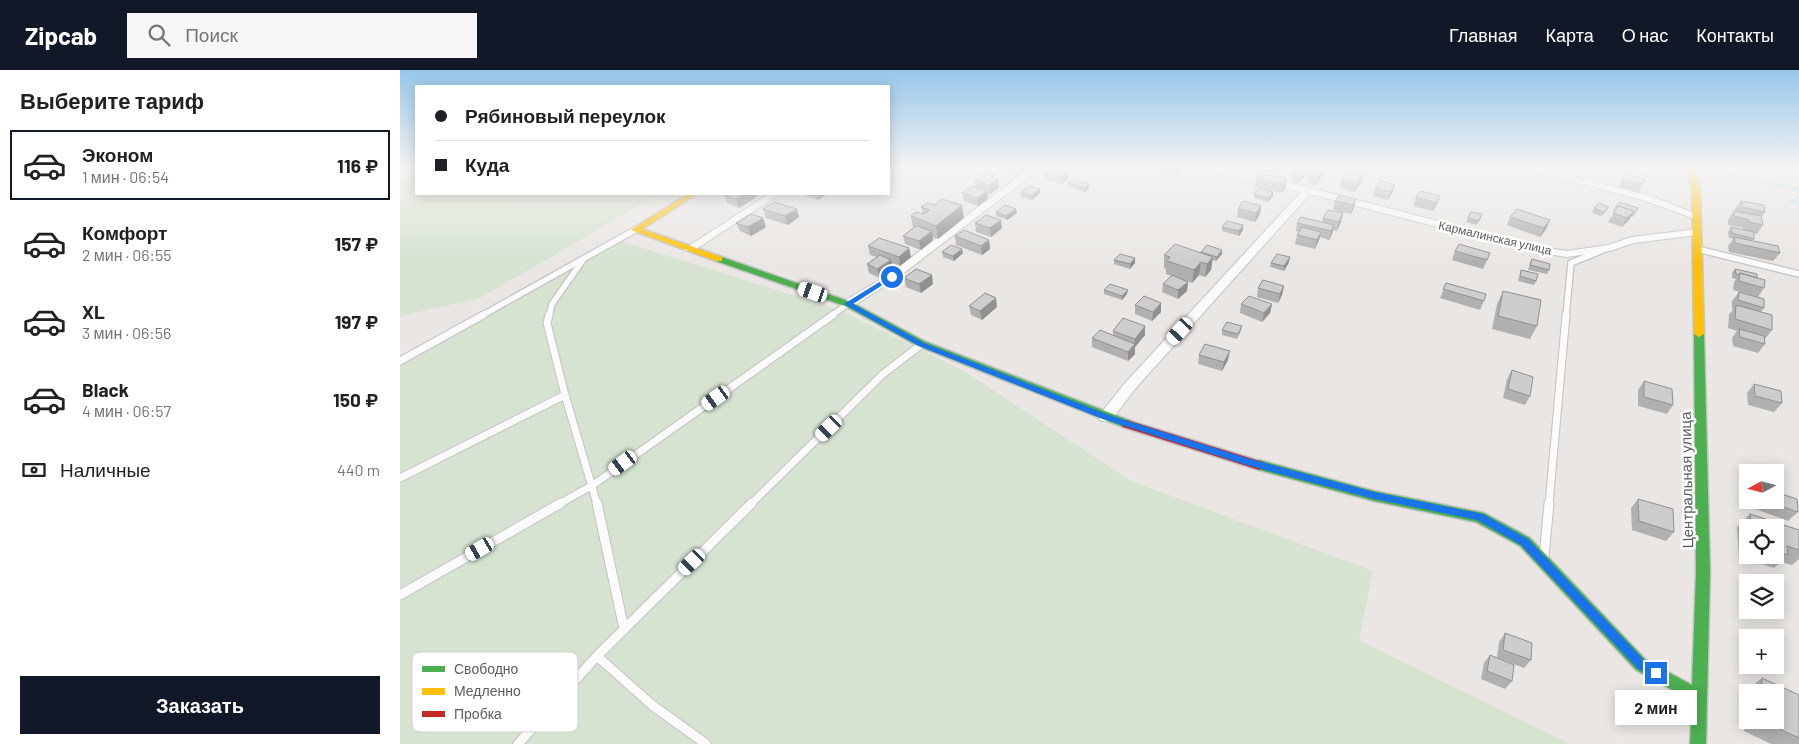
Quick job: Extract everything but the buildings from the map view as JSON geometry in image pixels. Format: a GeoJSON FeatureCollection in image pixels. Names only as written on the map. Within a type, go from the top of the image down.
{"type":"FeatureCollection","features":[{"type":"Feature","properties":{"kind":"street"},"geometry":{"type":"LineString","coordinates":[[635,230],[684,199]]}},
{"type":"Feature","properties":{"kind":"street"},"geometry":{"type":"LineString","coordinates":[[689,249],[766,199]]}},
{"type":"Feature","properties":{"kind":"street"},"geometry":{"type":"LineString","coordinates":[[848,304],[892,277],[994,199]]}},
{"type":"Feature","properties":{"kind":"street"},"geometry":{"type":"LineString","coordinates":[[1106,417],[1130,386],[1299,199]]}},
{"type":"Feature","properties":{"kind":"street","name":"Кармалинская улица"},"geometry":{"type":"LineString","coordinates":[[1340,199],[1535,250],[1567,254],[1610,248],[1632,240],[1697,232]]}},
{"type":"Feature","properties":{"kind":"street"},"geometry":{"type":"LineString","coordinates":[[1651,199],[1696,216]]}},
{"type":"Feature","properties":{"kind":"street","name":"Центральная улица"},"geometry":{"type":"LineString","coordinates":[[1696,199],[1703,572],[1700,697],[1701,740]]}},
{"type":"Feature","properties":{"kind":"street"},"geometry":{"type":"LineString","coordinates":[[635,230],[848,304],[922,344],[1106,417],[1246,462],[1374,496],[1479,517],[1525,542],[1641,665],[1700,697]]}},
{"type":"Feature","properties":{"kind":"lane"},"geometry":{"type":"LineString","coordinates":[[400,361],[635,230]]}},
{"type":"Feature","properties":{"kind":"lane"},"geometry":{"type":"LineString","coordinates":[[1544,562],[1571,263],[1610,248]]}},
{"type":"Feature","properties":{"kind":"lane"},"geometry":{"type":"LineString","coordinates":[[1697,249],[1799,274]]}},
{"type":"Feature","properties":{"kind":"lane"},"geometry":{"type":"LineString","coordinates":[[583,260],[552,304],[547,323],[565,395],[593,485],[624,630]]}},
{"type":"Feature","properties":{"kind":"lane"},"geometry":{"type":"LineString","coordinates":[[400,595],[593,485],[848,304]]}},
{"type":"Feature","properties":{"kind":"lane"},"geometry":{"type":"LineString","coordinates":[[578,677],[597,656],[883,374],[922,344]]}},
{"type":"Feature","properties":{"kind":"lane"},"geometry":{"type":"LineString","coordinates":[[400,478],[565,395]]}},
{"type":"Feature","properties":{"kind":"lane"},"geometry":{"type":"LineString","coordinates":[[597,656],[652,705],[706,744]]}},
{"type":"Feature","properties":{"kind":"lane"},"geometry":{"type":"LineString","coordinates":[[518,744],[529,732]]}},
{"type":"Feature","properties":{"kind":"green space"},"geometry":{"type":"Polygon","coordinates":[[[400,199],[650,199],[480,298],[400,316],[400,199]]]}},
{"type":"Feature","properties":{"kind":"green space"},"geometry":{"type":"Polygon","coordinates":[[[618,240],[839,310],[964,371],[1131,481],[1373,571],[1359,640],[1569,744],[400,744],[400,364],[618,240]]]}},
{"type":"Feature","properties":{"kind":"waterway"},"geometry":{"type":"LineString","coordinates":[[1795,199],[1791,202],[1799,204]]}},
{"type":"Feature","properties":{"kind":"traffic: fast"},"geometry":{"type":"LineString","coordinates":[[719,259],[848,304],[922,344],[1127,424]]}},
{"type":"Feature","properties":{"kind":"traffic: fast"},"geometry":{"type":"LineString","coordinates":[[1698,744],[1703,572],[1699,334]]}},
{"type":"Feature","properties":{"kind":"traffic: fast"},"geometry":{"type":"LineString","coordinates":[[1259,465],[1374,496],[1479,517],[1525,542],[1641,665],[1700,697]]}},
{"type":"Feature","properties":{"kind":"traffic: slow"},"geometry":{"type":"LineString","coordinates":[[684,199],[635,230],[719,259]]}},
{"type":"Feature","properties":{"kind":"traffic: slow"},"geometry":{"type":"LineString","coordinates":[[1696,199],[1699,334]]}},
{"type":"Feature","properties":{"kind":"traffic: jam"},"geometry":{"type":"LineString","coordinates":[[1127,424],[1259,465]]}},
{"type":"Feature","properties":{"kind":"route"},"geometry":{"type":"LineString","coordinates":[[892,277],[848,304],[922,344],[1106,417],[1246,462],[1374,496],[1479,517],[1525,542],[1641,665],[1656,673]]}}]}
